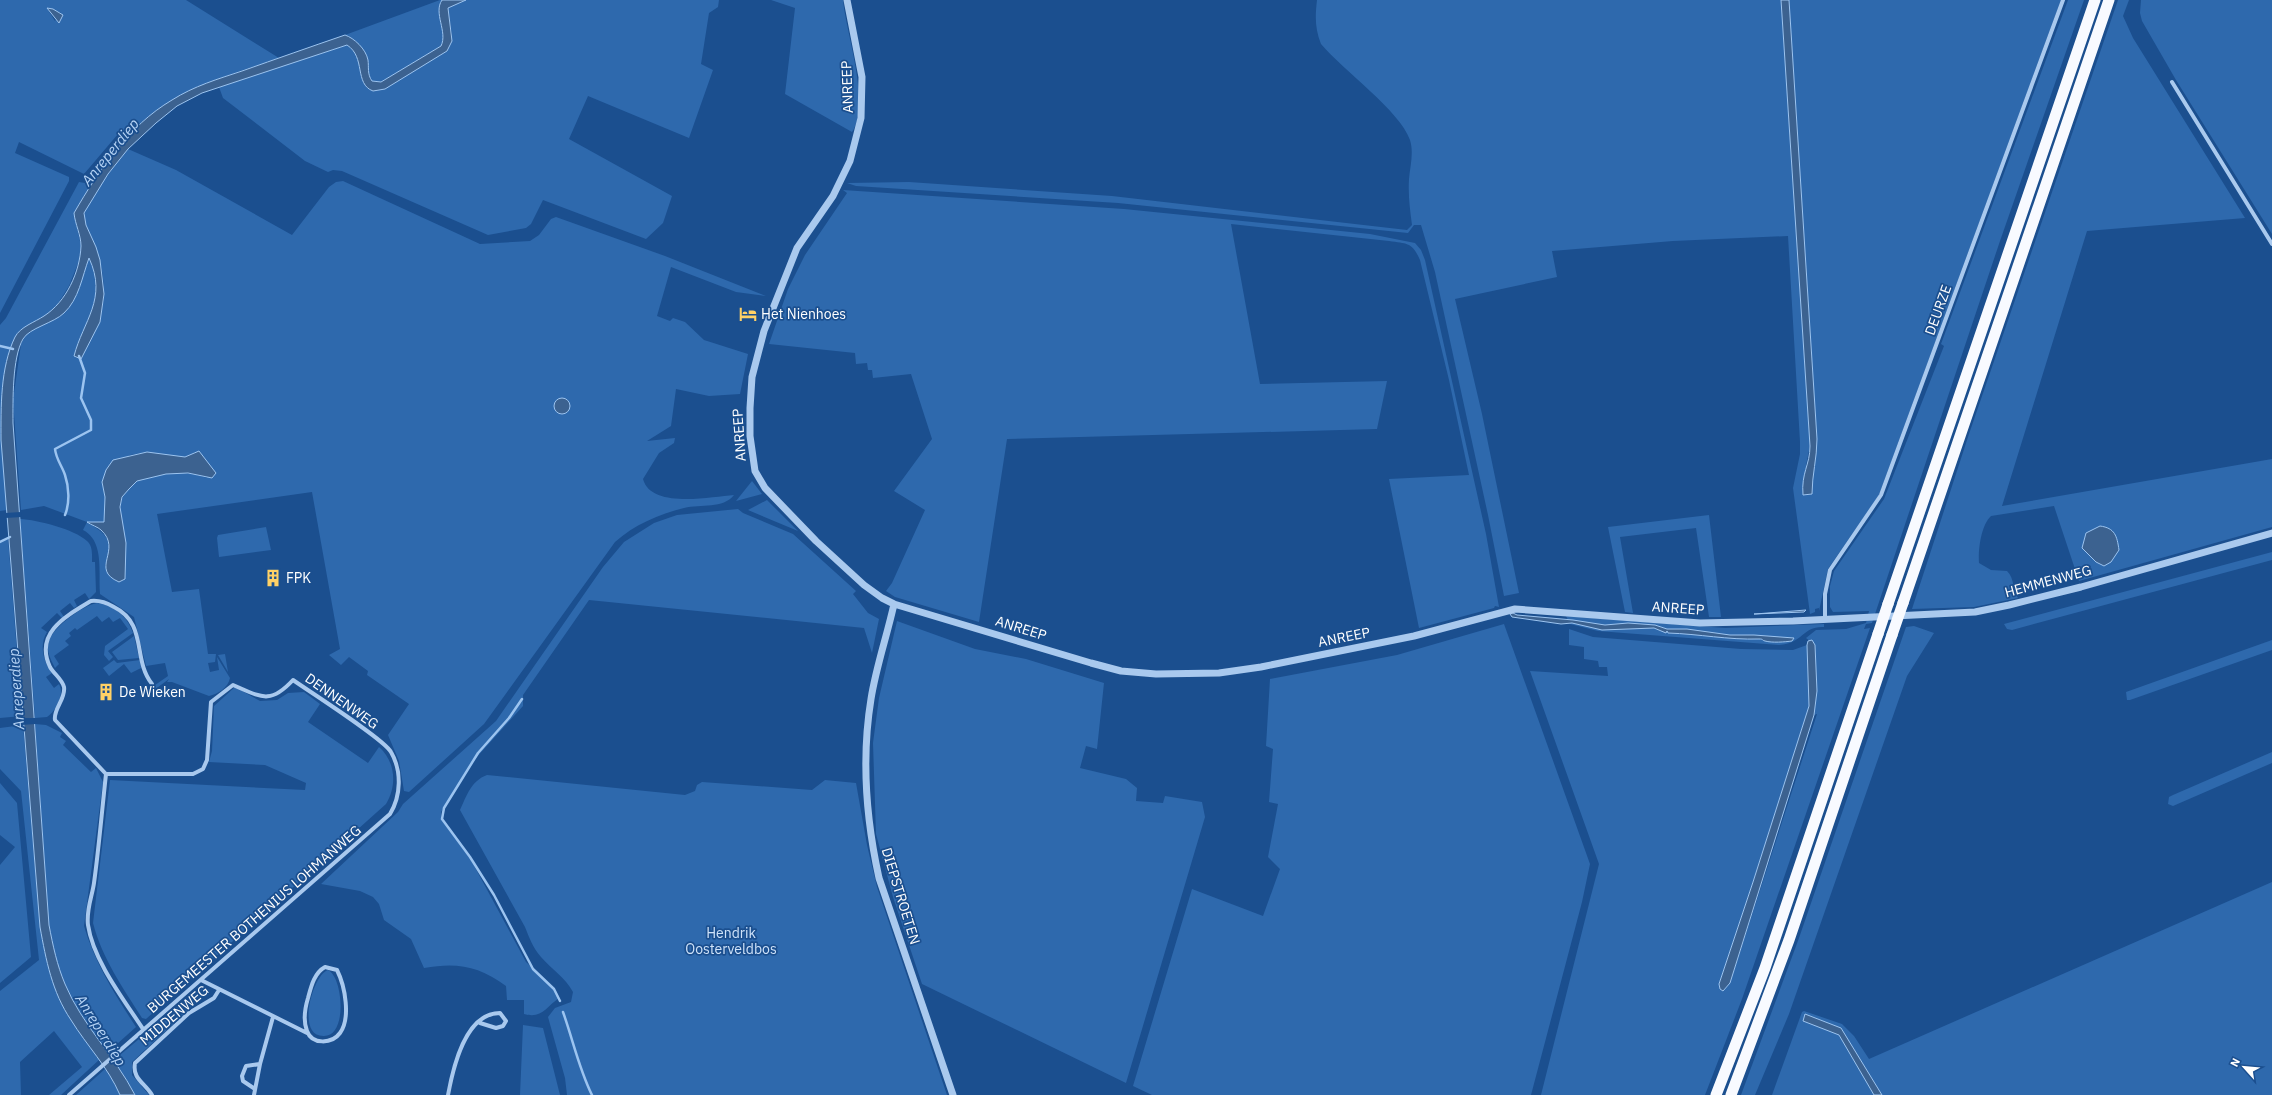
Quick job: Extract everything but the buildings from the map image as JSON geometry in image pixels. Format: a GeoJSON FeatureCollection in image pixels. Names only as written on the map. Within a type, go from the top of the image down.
{"type":"FeatureCollection","features":[{"type":"Feature","properties":{"kind":"highway"},"geometry":{"type":"LineString","coordinates":[[1716,1095],[1768,960],[2095,0]]}},
{"type":"Feature","properties":{"kind":"highway"},"geometry":{"type":"LineString","coordinates":[[1731,1095],[1789,940],[2109,0]]}},
{"type":"Feature","properties":{"kind":"street","name":"ANREEP"},"geometry":{"type":"LineString","coordinates":[[847,0],[862,77],[861,118],[857,140],[840,184],[797,248],[764,331],[752,377],[750,436],[755,470],[765,488],[816,541],[864,585],[894,604],[1091,663],[1121,670],[1171,675],[1204,674],[1261,667],[1414,636],[1515,609],[1700,623],[1825,619]]}},
{"type":"Feature","properties":{"kind":"street","name":"DEURZE"},"geometry":{"type":"LineString","coordinates":[[1825,619],[1825,594],[1827,578],[1839,555],[1869,516],[1881,495],[2063,0]]}},
{"type":"Feature","properties":{"kind":"street"},"geometry":{"type":"LineString","coordinates":[[2172,82],[2272,244]]}},
{"type":"Feature","properties":{"kind":"street","name":"HEMMENWEG"},"geometry":{"type":"LineString","coordinates":[[1825,619],[1975,612],[2009,605],[2272,533]]}},
{"type":"Feature","properties":{"kind":"street"},"geometry":{"type":"LineString","coordinates":[[143,1029],[110,978],[93,943],[88,926],[106,774],[55,720],[54,716],[63,696],[64,688],[50,667],[46,655],[46,644],[49,633],[91,601],[98,600],[112,605],[129,616],[133,623],[145,673],[152,684]]}},
{"type":"Feature","properties":{"kind":"street","name":"DIEPSTROETEN"},"geometry":{"type":"LineString","coordinates":[[894,604],[871,699],[866,742],[865,796],[871,843],[880,878],[953,1095]]}},
{"type":"Feature","properties":{"kind":"street","name":"DENNENWEG"},"geometry":{"type":"LineString","coordinates":[[106,774],[193,774],[203,768],[207,760],[211,702],[233,686],[262,697],[274,697],[282,692],[293,680],[378,740]]}},
{"type":"Feature","properties":{"kind":"street","name":"BURGEMEESTER BOTHENIUS LOHMANWEG"},"geometry":{"type":"LineString","coordinates":[[69,1095],[390,814],[398,797],[398,778],[391,752],[378,740]]}},
{"type":"Feature","properties":{"kind":"street","name":"MIDDENWEG"},"geometry":{"type":"LineString","coordinates":[[201,980],[219,990],[273,1017],[307,1034],[321,1041],[330,1041],[340,1034],[343,1025],[344,998],[337,970],[325,967],[320,970],[312,984],[306,1005],[305,1019],[307,1034]]}},
{"type":"Feature","properties":{"kind":"street","name":"MIDDENWEG"},"geometry":{"type":"LineString","coordinates":[[152,1095],[136,1077],[134,1071],[135,1063],[189,1013],[214,998],[219,990]]}},
{"type":"Feature","properties":{"kind":"street"},"geometry":{"type":"LineString","coordinates":[[448,1095],[458,1052],[470,1032],[490,1013],[500,1013],[506,1021],[503,1026],[496,1028],[480,1023]]}},
{"type":"Feature","properties":{"kind":"street"},"geometry":{"type":"LineString","coordinates":[[254,1095],[260,1064],[273,1017]]}},
{"type":"Feature","properties":{"kind":"street"},"geometry":{"type":"LineString","coordinates":[[255,1089],[243,1081],[242,1076],[246,1066],[260,1064]]}},
{"type":"Feature","properties":{"kind":"green space"},"geometry":{"type":"Polygon","coordinates":[[[0,0],[186,0],[279,58],[196,88],[158,109],[141,123],[126,139],[118,134],[84,174],[19,142],[15,153],[69,177],[69,181],[0,313],[0,0]],[[47,8],[55,21],[61,13],[47,8]]]}},
{"type":"Feature","properties":{"kind":"green space"},"geometry":{"type":"Polygon","coordinates":[[[442,0],[439,11],[443,35],[441,46],[381,82],[372,81],[369,73],[367,56],[355,41],[345,35],[442,0]]]}},
{"type":"Feature","properties":{"kind":"green space"},"geometry":{"type":"Polygon","coordinates":[[[466,0],[719,0],[718,7],[709,13],[701,64],[713,70],[689,138],[588,96],[569,139],[672,196],[663,223],[646,239],[543,200],[531,224],[526,228],[488,235],[342,171],[333,170],[328,172],[305,161],[223,98],[219,87],[347,45],[356,54],[365,84],[368,89],[412,71],[447,51],[452,35],[448,8],[466,0]]]}},
{"type":"Feature","properties":{"kind":"green space"},"geometry":{"type":"Polygon","coordinates":[[[771,0],[843,0],[856,68],[858,87],[859,104],[857,120],[852,132],[785,94],[795,8],[771,0]]]}},
{"type":"Feature","properties":{"kind":"green space"},"geometry":{"type":"Polygon","coordinates":[[[1317,0],[1781,0],[1810,446],[1806,465],[1812,494],[1817,439],[1789,0],[2061,0],[1879,495],[1828,569],[1819,611],[1819,608],[1815,609],[1815,612],[1810,614],[1793,488],[1800,454],[1800,442],[1788,236],[1673,241],[1552,251],[1557,277],[1455,299],[1482,414],[1519,593],[1504,596],[1488,515],[1435,272],[1421,225],[1414,225],[1408,233],[1118,203],[856,186],[847,183],[909,182],[1112,196],[1407,230],[1412,225],[1409,191],[1412,155],[1410,140],[1395,116],[1321,44],[1316,23],[1317,0]]]}},
{"type":"Feature","properties":{"kind":"green space"},"geometry":{"type":"Polygon","coordinates":[[[2068,0],[2084,0],[2000,241],[1872,623],[1866,624],[1864,629],[1870,628],[1742,999],[1705,1095],[1541,1095],[1599,864],[1530,671],[1608,676],[1607,667],[1599,667],[1598,661],[1584,659],[1584,647],[1569,645],[1569,629],[1593,637],[1741,649],[1793,650],[1807,645],[1809,706],[1719,984],[1720,989],[1723,991],[1730,983],[1817,714],[1814,715],[1817,691],[1815,645],[1806,638],[1816,630],[1846,629],[1866,623],[1869,611],[1833,612],[1830,607],[1830,586],[1834,571],[1884,499],[1944,346],[1941,344],[2068,0]]]}},
{"type":"Feature","properties":{"kind":"green space"},"geometry":{"type":"Polygon","coordinates":[[[2118,0],[2129,0],[2123,16],[2133,38],[2245,218],[2087,231],[2002,506],[2272,459],[2272,527],[2079,581],[2054,506],[1991,516],[1983,531],[1979,551],[1979,563],[1991,570],[2007,571],[2010,574],[2018,598],[1974,607],[1912,609],[1969,434],[2118,0]]]}},
{"type":"Feature","properties":{"kind":"green space"},"geometry":{"type":"Polygon","coordinates":[[[2141,0],[2272,0],[2272,234],[2176,80],[2142,21],[2140,13],[2141,0]]]}},
{"type":"Feature","properties":{"kind":"green space"},"geometry":{"type":"Polygon","coordinates":[[[128,149],[176,170],[292,235],[329,187],[336,182],[343,181],[480,244],[530,241],[539,235],[551,219],[556,217],[665,256],[766,296],[736,292],[671,267],[657,316],[670,321],[673,318],[685,322],[704,340],[748,354],[740,394],[709,396],[676,389],[671,426],[647,441],[675,438],[674,443],[659,453],[643,479],[648,488],[657,494],[669,498],[697,499],[734,495],[718,504],[684,508],[665,513],[630,530],[615,542],[484,724],[409,792],[404,791],[399,761],[388,735],[409,704],[367,675],[368,671],[349,657],[341,665],[329,655],[340,649],[312,492],[157,514],[172,592],[199,589],[208,654],[216,654],[215,662],[208,663],[210,672],[219,670],[217,657],[230,678],[227,685],[222,690],[209,696],[172,682],[167,682],[169,679],[150,693],[148,690],[168,676],[165,663],[146,666],[134,617],[100,594],[98,550],[90,535],[83,530],[87,522],[44,506],[21,510],[13,400],[21,344],[27,333],[64,313],[74,300],[89,258],[94,273],[95,298],[92,314],[76,352],[75,357],[81,359],[99,319],[102,310],[104,293],[101,264],[95,245],[85,224],[85,213],[94,194],[128,149]],[[147,452],[130,455],[102,482],[105,497],[104,522],[88,523],[101,532],[108,541],[109,552],[105,566],[124,569],[125,536],[120,510],[122,499],[127,489],[135,482],[146,477],[172,473],[185,473],[207,478],[195,452],[190,456],[179,458],[147,452]]]}},
{"type":"Feature","properties":{"kind":"green space"},"geometry":{"type":"Polygon","coordinates":[[[79,182],[91,184],[74,213],[81,246],[79,261],[69,286],[54,310],[15,337],[7,364],[1,413],[7,510],[0,511],[0,325],[6,318],[79,182]]]}},
{"type":"Feature","properties":{"kind":"green space"},"geometry":{"type":"Polygon","coordinates":[[[843,190],[1124,209],[1370,234],[1415,243],[1421,250],[1425,260],[1486,534],[1499,607],[1495,606],[1494,608],[1419,628],[1389,479],[1469,475],[1449,380],[1420,260],[1417,254],[1409,245],[1389,241],[1231,224],[1260,384],[1387,381],[1377,429],[1007,439],[979,622],[895,597],[886,591],[892,583],[925,510],[894,491],[932,439],[911,374],[873,378],[872,370],[868,370],[867,363],[856,364],[855,353],[769,344],[788,289],[805,255],[847,193],[843,190]]]}},
{"type":"Feature","properties":{"kind":"green space"},"geometry":{"type":"Polygon","coordinates":[[[752,481],[762,494],[736,501],[752,481]]]}},
{"type":"Feature","properties":{"kind":"green space"},"geometry":{"type":"Polygon","coordinates":[[[767,500],[798,531],[748,510],[767,500]]]}},
{"type":"Feature","properties":{"kind":"green space"},"geometry":{"type":"Polygon","coordinates":[[[738,509],[743,513],[793,534],[856,591],[853,594],[868,613],[879,619],[872,653],[864,628],[589,600],[523,695],[523,706],[475,759],[441,812],[441,818],[471,860],[526,962],[554,988],[559,998],[540,1014],[524,1014],[524,1000],[507,1000],[506,986],[486,974],[467,967],[447,965],[424,968],[411,939],[384,920],[379,904],[373,897],[360,891],[321,884],[398,812],[403,804],[496,721],[603,567],[624,542],[654,523],[677,515],[738,509]]]}},
{"type":"Feature","properties":{"kind":"green space"},"geometry":{"type":"Polygon","coordinates":[[[1709,515],[1721,617],[1709,617],[1696,528],[1620,537],[1633,613],[1625,612],[1608,527],[1709,515]]]}},
{"type":"Feature","properties":{"kind":"green space"},"geometry":{"type":"Polygon","coordinates":[[[20,519],[55,526],[81,537],[89,543],[92,551],[92,562],[95,562],[96,592],[89,599],[85,593],[74,600],[77,606],[74,608],[70,603],[60,611],[64,617],[62,618],[57,613],[41,628],[47,632],[43,642],[43,653],[46,663],[52,673],[46,677],[54,688],[59,684],[61,688],[59,702],[54,711],[47,717],[35,718],[20,519]]]}},
{"type":"Feature","properties":{"kind":"green space"},"geometry":{"type":"Polygon","coordinates":[[[266,527],[271,550],[219,557],[218,535],[266,527]]]}},
{"type":"Feature","properties":{"kind":"green space"},"geometry":{"type":"Polygon","coordinates":[[[8,538],[22,716],[0,718],[0,541],[8,538]]]}},
{"type":"Feature","properties":{"kind":"green space"},"geometry":{"type":"Polygon","coordinates":[[[2272,552],[2272,560],[2012,630],[2007,629],[2004,624],[2272,552]]]}},
{"type":"Feature","properties":{"kind":"green space"},"geometry":{"type":"Polygon","coordinates":[[[97,603],[109,606],[120,613],[128,622],[133,633],[108,651],[113,657],[109,661],[104,655],[105,646],[128,629],[120,618],[113,622],[109,617],[102,622],[97,616],[77,630],[75,628],[69,633],[71,636],[65,641],[69,645],[54,656],[59,664],[55,668],[48,650],[50,638],[61,625],[76,613],[97,603]]]}},
{"type":"Feature","properties":{"kind":"green space"},"geometry":{"type":"Polygon","coordinates":[[[1566,616],[1725,628],[1824,624],[1824,627],[1811,629],[1787,644],[1779,645],[1598,631],[1570,624],[1566,616]]]}},
{"type":"Feature","properties":{"kind":"green space"},"geometry":{"type":"Polygon","coordinates":[[[897,621],[975,649],[1026,659],[1104,683],[1097,749],[1086,746],[1080,768],[1126,779],[1137,788],[1136,801],[1163,803],[1165,796],[1202,802],[1205,817],[1126,1083],[922,984],[893,897],[876,834],[873,743],[879,698],[897,621]]]}},
{"type":"Feature","properties":{"kind":"green space"},"geometry":{"type":"Polygon","coordinates":[[[1504,624],[1590,864],[1582,902],[1531,1095],[1152,1095],[1133,1086],[1192,889],[1263,916],[1280,869],[1268,857],[1278,804],[1269,802],[1273,749],[1266,746],[1270,679],[1397,655],[1504,624]]]}},
{"type":"Feature","properties":{"kind":"green space"},"geometry":{"type":"Polygon","coordinates":[[[1914,626],[1934,633],[1907,676],[1789,1014],[1755,1095],[1741,1095],[1799,938],[1906,627],[1914,626]]]}},
{"type":"Feature","properties":{"kind":"green space"},"geometry":{"type":"Polygon","coordinates":[[[134,636],[139,658],[118,660],[112,652],[134,636]]]}},
{"type":"Feature","properties":{"kind":"green space"},"geometry":{"type":"Polygon","coordinates":[[[2272,640],[2272,650],[2127,700],[2126,692],[2272,640]]]}},
{"type":"Feature","properties":{"kind":"green space"},"geometry":{"type":"Polygon","coordinates":[[[225,654],[228,672],[218,655],[225,654]]]}},
{"type":"Feature","properties":{"kind":"green space"},"geometry":{"type":"Polygon","coordinates":[[[114,660],[117,663],[140,660],[141,668],[131,673],[124,664],[109,676],[103,668],[114,660]]]}},
{"type":"Feature","properties":{"kind":"green space"},"geometry":{"type":"Polygon","coordinates":[[[235,687],[260,701],[277,700],[288,693],[304,692],[320,704],[308,722],[368,763],[379,747],[385,753],[392,767],[392,790],[386,804],[146,1019],[142,1018],[107,961],[93,923],[110,780],[305,790],[306,783],[265,765],[209,762],[212,751],[214,706],[235,687]]]}},
{"type":"Feature","properties":{"kind":"green space"},"geometry":{"type":"Polygon","coordinates":[[[35,724],[46,725],[62,733],[60,737],[66,741],[63,745],[91,772],[96,768],[103,782],[84,926],[100,966],[113,991],[136,1027],[107,1053],[86,1022],[68,990],[55,957],[49,925],[35,724]]]}},
{"type":"Feature","properties":{"kind":"green space"},"geometry":{"type":"Polygon","coordinates":[[[23,725],[40,927],[71,1020],[100,1059],[61,1095],[49,1095],[82,1067],[54,1031],[20,1062],[21,1095],[0,1095],[0,991],[39,960],[21,791],[0,769],[0,728],[23,725]]]}},
{"type":"Feature","properties":{"kind":"green space"},"geometry":{"type":"Polygon","coordinates":[[[2272,752],[2272,763],[2173,806],[2168,804],[2169,797],[2173,795],[2272,752]]]}},
{"type":"Feature","properties":{"kind":"green space","name":"Hendrik Oosterveldbos"},"geometry":{"type":"Polygon","coordinates":[[[487,775],[685,795],[695,791],[697,785],[702,782],[812,790],[825,780],[856,783],[867,845],[877,887],[947,1095],[567,1095],[565,1078],[548,1017],[555,1008],[571,1002],[573,992],[566,982],[538,954],[525,927],[460,810],[473,785],[487,775]]]}},
{"type":"Feature","properties":{"kind":"green space"},"geometry":{"type":"Polygon","coordinates":[[[0,783],[17,803],[31,957],[0,983],[0,865],[15,847],[0,835],[0,783]]]}},
{"type":"Feature","properties":{"kind":"green space"},"geometry":{"type":"Polygon","coordinates":[[[2272,882],[2272,1095],[1772,1095],[1802,1012],[1804,1011],[1842,1024],[1854,1036],[1869,1059],[2272,882]]]}},
{"type":"Feature","properties":{"kind":"green space"},"geometry":{"type":"Polygon","coordinates":[[[328,970],[333,975],[337,983],[341,1006],[337,1027],[332,1033],[324,1036],[315,1034],[310,1027],[309,1017],[312,993],[322,974],[328,970]]]}},
{"type":"Feature","properties":{"kind":"green space"},"geometry":{"type":"Polygon","coordinates":[[[201,987],[210,990],[132,1062],[132,1075],[149,1095],[135,1095],[114,1060],[201,987]]]}},
{"type":"Feature","properties":{"kind":"green space"},"geometry":{"type":"Polygon","coordinates":[[[523,1025],[543,1028],[560,1095],[520,1095],[523,1025]]]}},
{"type":"Feature","properties":{"kind":"green space"},"geometry":{"type":"Polygon","coordinates":[[[105,1069],[113,1079],[120,1095],[76,1095],[105,1069]]]}},
{"type":"Feature","properties":{"kind":"shaded area"},"geometry":{"type":"Polygon","coordinates":[[[442,0],[466,0],[448,8],[452,41],[447,51],[385,89],[373,91],[367,88],[361,77],[359,63],[356,56],[353,50],[347,45],[202,93],[177,106],[156,123],[128,149],[108,174],[84,213],[86,225],[100,260],[104,294],[100,322],[81,359],[74,356],[92,309],[96,286],[94,273],[89,258],[80,287],[69,307],[60,317],[26,335],[19,347],[14,380],[13,423],[49,925],[60,970],[72,999],[135,1095],[120,1095],[110,1075],[77,1030],[64,1009],[54,987],[47,964],[40,927],[1,440],[2,388],[6,362],[17,333],[52,310],[65,295],[75,276],[80,256],[81,242],[74,213],[104,165],[116,150],[128,136],[156,111],[180,95],[206,83],[345,35],[356,41],[365,52],[368,60],[369,76],[372,81],[381,82],[441,46],[443,35],[439,11],[442,0]]]}},
{"type":"Feature","properties":{"kind":"shaded area"},"geometry":{"type":"Polygon","coordinates":[[[1781,0],[1789,0],[1817,439],[1812,494],[1803,495],[1803,481],[1809,459],[1810,446],[1781,0]]]}},
{"type":"Feature","properties":{"kind":"shaded area"},"geometry":{"type":"Polygon","coordinates":[[[47,8],[53,9],[63,15],[59,23],[47,8]]]}},
{"type":"Feature","properties":{"kind":"shaded area"},"geometry":{"type":"Polygon","coordinates":[[[559,398],[565,398],[570,403],[568,412],[565,414],[559,414],[554,409],[554,403],[559,398]]]}},
{"type":"Feature","properties":{"kind":"shaded area"},"geometry":{"type":"Polygon","coordinates":[[[199,451],[216,473],[212,478],[188,473],[166,474],[137,481],[122,497],[120,507],[126,543],[125,579],[119,582],[111,577],[107,571],[106,565],[109,545],[107,537],[100,529],[87,522],[104,522],[105,497],[102,482],[106,470],[113,460],[147,452],[185,457],[199,451]]]}},
{"type":"Feature","properties":{"kind":"shaded area"},"geometry":{"type":"Polygon","coordinates":[[[2100,526],[2112,531],[2116,537],[2119,550],[2111,562],[2104,566],[2096,562],[2082,548],[2086,533],[2100,526]]]}},
{"type":"Feature","properties":{"kind":"shaded area"},"geometry":{"type":"Polygon","coordinates":[[[1806,610],[1804,612],[1756,614],[1806,610]]]}},
{"type":"Feature","properties":{"kind":"shaded area"},"geometry":{"type":"Polygon","coordinates":[[[1513,613],[1517,615],[1573,620],[1605,625],[1628,623],[1655,625],[1667,629],[1687,629],[1730,635],[1794,638],[1792,641],[1775,642],[1765,641],[1762,639],[1736,639],[1668,633],[1667,631],[1666,633],[1654,628],[1602,630],[1572,623],[1561,624],[1512,617],[1510,614],[1513,613]]]}},
{"type":"Feature","properties":{"kind":"shaded area"},"geometry":{"type":"Polygon","coordinates":[[[1812,640],[1815,645],[1817,691],[1814,715],[1730,983],[1723,991],[1720,989],[1719,984],[1809,706],[1807,645],[1808,641],[1812,640]]]}},
{"type":"Feature","properties":{"kind":"shaded area"},"geometry":{"type":"Polygon","coordinates":[[[1805,1014],[1841,1028],[1882,1095],[1874,1095],[1839,1035],[1803,1021],[1805,1014]]]}},
{"type":"Feature","properties":{"kind":"pier"},"geometry":{"type":"Polygon","coordinates":[[[21,512],[22,517],[5,518],[5,513],[21,512]]]}},
{"type":"Feature","properties":{"kind":"pier"},"geometry":{"type":"Polygon","coordinates":[[[21,718],[36,718],[36,724],[21,725],[21,718]]]}},
{"type":"Feature","properties":{"kind":"waterway"},"geometry":{"type":"LineString","coordinates":[[0,346],[13,349]]}},
{"type":"Feature","properties":{"kind":"waterway"},"geometry":{"type":"LineString","coordinates":[[65,515],[68,500],[67,485],[65,475],[55,449],[91,430],[91,420],[81,398],[85,373],[79,356]]}},
{"type":"Feature","properties":{"kind":"waterway"},"geometry":{"type":"LineString","coordinates":[[0,542],[10,537]]}},
{"type":"Feature","properties":{"kind":"waterway"},"geometry":{"type":"LineString","coordinates":[[522,699],[509,718],[478,753],[444,808],[442,819],[470,857],[494,895],[533,969],[554,989],[560,1001]]}},
{"type":"Feature","properties":{"kind":"waterway"},"geometry":{"type":"LineString","coordinates":[[563,1012],[580,1065],[592,1095]]}},
{"type":"Feature","properties":{"kind":"place","name":"Het Nienhoes"},"geometry":{"type":"Point","coordinates":[748,314]}},
{"type":"Feature","properties":{"kind":"place","name":"FPK"},"geometry":{"type":"Point","coordinates":[273,578]}},
{"type":"Feature","properties":{"kind":"place","name":"De Wieken"},"geometry":{"type":"Point","coordinates":[106,692]}},
{"type":"Feature","properties":{"kind":"water label","name":"Anreperdiep"},"geometry":{"type":"Point","coordinates":[110,152]}},
{"type":"Feature","properties":{"kind":"water label","name":"Anreperdiep"},"geometry":{"type":"Point","coordinates":[16,689]}},
{"type":"Feature","properties":{"kind":"water label","name":"Anreperdiep"},"geometry":{"type":"Point","coordinates":[101,1030]}}]}
